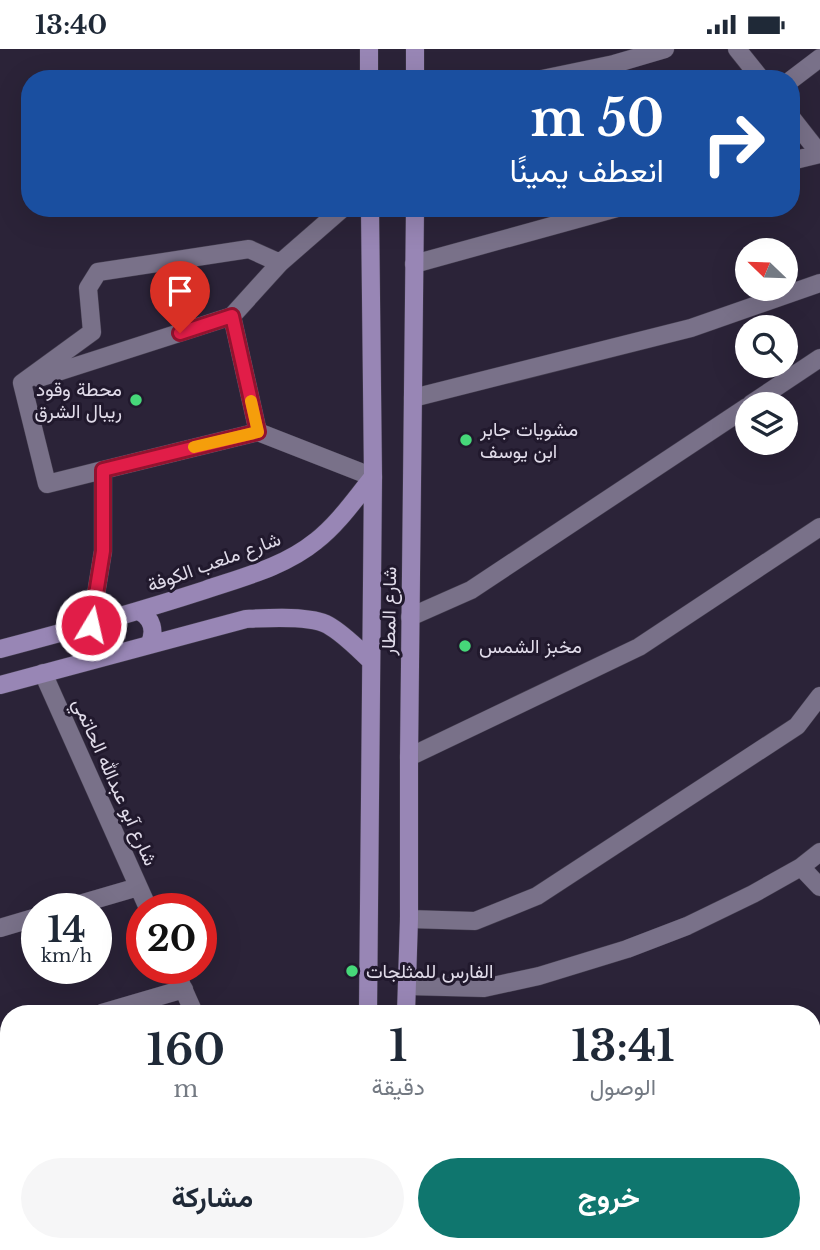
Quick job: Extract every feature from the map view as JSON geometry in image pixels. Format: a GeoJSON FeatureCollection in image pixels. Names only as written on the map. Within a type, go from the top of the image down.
{"type":"FeatureCollection","features":[{"type":"Feature","properties":{"kind":"main road"},"geometry":{"type":"LineString","coordinates":[[369,49],[369,70]]}},
{"type":"Feature","properties":{"kind":"main road"},"geometry":{"type":"LineString","coordinates":[[415,49],[415,70]]}},
{"type":"Feature","properties":{"kind":"main road","name":"شارع المطار"},"geometry":{"type":"LineString","coordinates":[[368,1005],[373,477],[370,217]]}},
{"type":"Feature","properties":{"kind":"main road","name":"شارع المطار"},"geometry":{"type":"LineString","coordinates":[[406,1005],[415,217]]}},
{"type":"Feature","properties":{"kind":"main road","name":"شارع ملعب الكوفة"},"geometry":{"type":"LineString","coordinates":[[0,649],[139,611],[246,577],[292,558],[317,540],[337,520],[373,477]]}},
{"type":"Feature","properties":{"kind":"main road"},"geometry":{"type":"LineString","coordinates":[[139,611],[145,614],[152,625],[149,645]]}},
{"type":"Feature","properties":{"kind":"main road"},"geometry":{"type":"LineString","coordinates":[[0,685],[246,619],[278,617],[325,623],[344,636],[370,661]]}},
{"type":"Feature","properties":{"kind":"street"},"geometry":{"type":"LineString","coordinates":[[585,70],[666,49]]}},
{"type":"Feature","properties":{"kind":"street"},"geometry":{"type":"LineString","coordinates":[[737,49],[754,70]]}},
{"type":"Feature","properties":{"kind":"street"},"geometry":{"type":"LineString","coordinates":[[800,73],[820,58]]}},
{"type":"Feature","properties":{"kind":"street"},"geometry":{"type":"LineString","coordinates":[[800,128],[820,154],[800,159]]}},
{"type":"Feature","properties":{"kind":"street"},"geometry":{"type":"LineString","coordinates":[[22,383],[232,316],[280,263],[333,217]]}},
{"type":"Feature","properties":{"kind":"street"},"geometry":{"type":"LineString","coordinates":[[414,264],[584,217]]}},
{"type":"Feature","properties":{"kind":"street"},"geometry":{"type":"LineString","coordinates":[[22,383],[92,332],[88,288],[98,272],[249,249],[280,263]]}},
{"type":"Feature","properties":{"kind":"street"},"geometry":{"type":"LineString","coordinates":[[412,398],[691,328],[820,283]]}},
{"type":"Feature","properties":{"kind":"street"},"geometry":{"type":"LineString","coordinates":[[232,316],[258,432]]}},
{"type":"Feature","properties":{"kind":"street"},"geometry":{"type":"LineString","coordinates":[[769,392],[820,358]]}},
{"type":"Feature","properties":{"kind":"street"},"geometry":{"type":"LineString","coordinates":[[22,383],[47,484],[258,432],[373,477]]}},
{"type":"Feature","properties":{"kind":"street"},"geometry":{"type":"LineString","coordinates":[[410,617],[471,590],[735,414]]}},
{"type":"Feature","properties":{"kind":"street"},"geometry":{"type":"LineString","coordinates":[[91,625],[103,551],[103,470]]}},
{"type":"Feature","properties":{"kind":"street"},"geometry":{"type":"LineString","coordinates":[[409,757],[639,647],[820,527]]}},
{"type":"Feature","properties":{"kind":"street","name":"شارع آبو عبدالله الحاتمي"},"geometry":{"type":"LineString","coordinates":[[43,673],[141,893]]}},
{"type":"Feature","properties":{"kind":"street"},"geometry":{"type":"LineString","coordinates":[[409,919],[475,921],[537,896],[797,726],[820,697]]}},
{"type":"Feature","properties":{"kind":"street"},"geometry":{"type":"LineString","coordinates":[[407,986],[484,988],[539,976],[614,953],[687,926],[753,894],[801,867],[820,852]]}},
{"type":"Feature","properties":{"kind":"street"},"geometry":{"type":"LineString","coordinates":[[801,867],[820,887]]}},
{"type":"Feature","properties":{"kind":"street"},"geometry":{"type":"LineString","coordinates":[[112,895],[138,887]]}},
{"type":"Feature","properties":{"kind":"street"},"geometry":{"type":"LineString","coordinates":[[0,928],[21,922]]}},
{"type":"Feature","properties":{"kind":"street"},"geometry":{"type":"LineString","coordinates":[[182,984],[191,1005]]}},
{"type":"Feature","properties":{"kind":"street"},"geometry":{"type":"LineString","coordinates":[[129,1005],[184,989]]}},
{"type":"Feature","properties":{"kind":"slow traffic"},"geometry":{"type":"LineString","coordinates":[[194,447],[258,432],[251,401]]}},
{"type":"Feature","properties":{"kind":"place","name":"محطة وقود ريبال الشرق"},"geometry":{"type":"Point","coordinates":[136,400]}},
{"type":"Feature","properties":{"kind":"place","name":"مشويات جابر ابن يوسف"},"geometry":{"type":"Point","coordinates":[466,440]}},
{"type":"Feature","properties":{"kind":"place","name":"مخبز الشمس"},"geometry":{"type":"Point","coordinates":[465,646]}},
{"type":"Feature","properties":{"kind":"place","name":"الفارس للمثلجات"},"geometry":{"type":"Point","coordinates":[352,971]}},
{"type":"Feature","properties":{"kind":"route"},"geometry":{"type":"LineString","coordinates":[[91,625],[103,551],[103,470],[258,432],[232,316],[180,333]]}}]}
